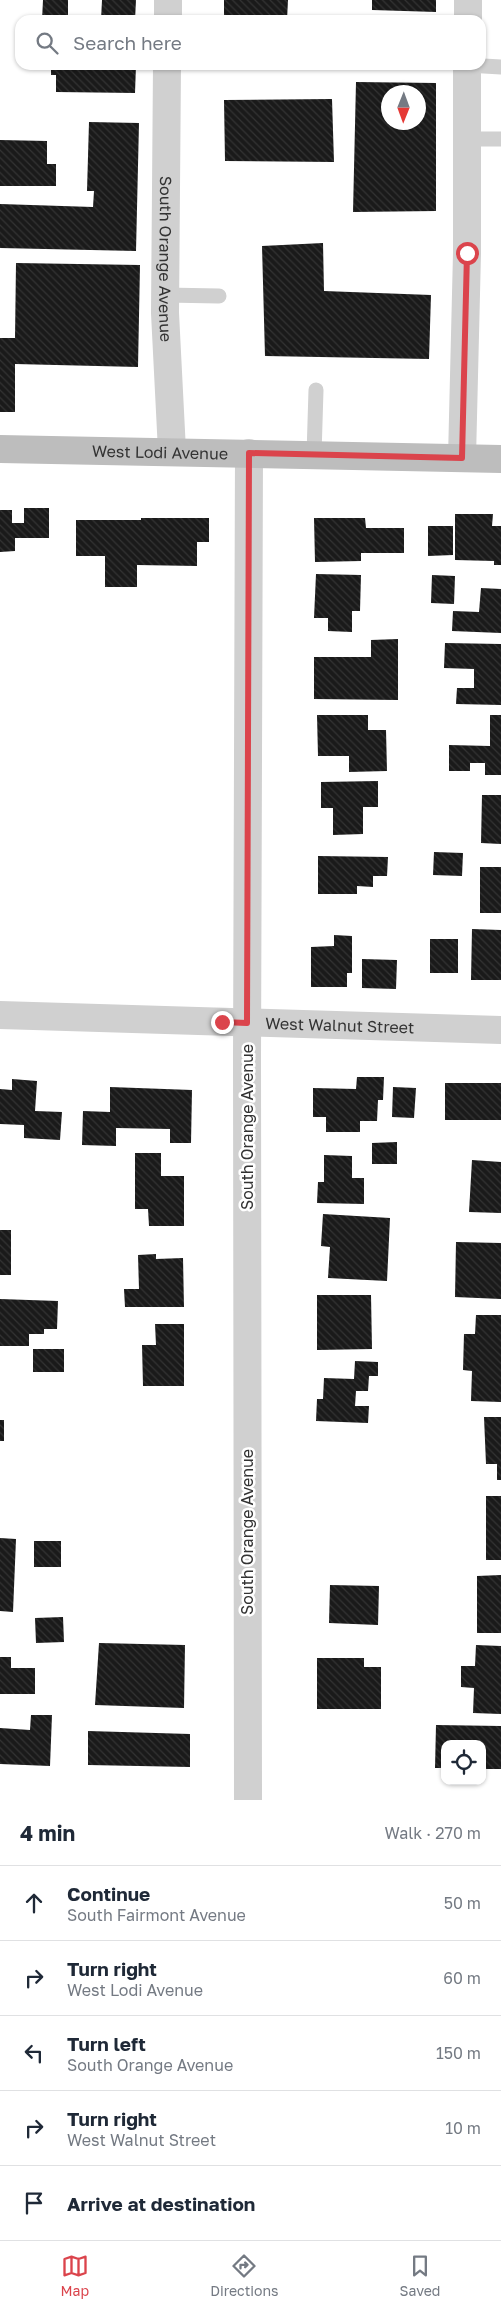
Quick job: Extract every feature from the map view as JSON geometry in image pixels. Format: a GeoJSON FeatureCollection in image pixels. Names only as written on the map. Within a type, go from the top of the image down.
{"type":"FeatureCollection","features":[{"type":"Feature","properties":{"kind":"main road","name":"West Lodi Avenue"},"geometry":{"type":"LineString","coordinates":[[0,449],[501,459]]}},
{"type":"Feature","properties":{"kind":"street"},"geometry":{"type":"LineString","coordinates":[[168,0],[168,15]]}},
{"type":"Feature","properties":{"kind":"street"},"geometry":{"type":"LineString","coordinates":[[468,0],[468,15]]}},
{"type":"Feature","properties":{"kind":"street","name":"South Orange Avenue"},"geometry":{"type":"LineString","coordinates":[[167,70],[165,295],[172,451]]}},
{"type":"Feature","properties":{"kind":"street"},"geometry":{"type":"LineString","coordinates":[[462,458],[467,253],[467,70]]}},
{"type":"Feature","properties":{"kind":"street","name":"South Orange Avenue"},"geometry":{"type":"LineString","coordinates":[[248,1800],[247,1023],[249,453]]}},
{"type":"Feature","properties":{"kind":"street","name":"West Walnut Street"},"geometry":{"type":"LineString","coordinates":[[0,1015],[501,1030]]}},
{"type":"Feature","properties":{"kind":"lane"},"geometry":{"type":"LineString","coordinates":[[486,66],[501,67]]}},
{"type":"Feature","properties":{"kind":"lane"},"geometry":{"type":"LineString","coordinates":[[467,139],[501,139]]}},
{"type":"Feature","properties":{"kind":"lane"},"geometry":{"type":"LineString","coordinates":[[165,295],[218,296]]}},
{"type":"Feature","properties":{"kind":"lane"},"geometry":{"type":"LineString","coordinates":[[314,455],[316,390]]}},
{"type":"Feature","properties":{"kind":"building"},"geometry":{"type":"Polygon","coordinates":[[[43,0],[68,0],[68,15],[42,15],[43,0]]]}},
{"type":"Feature","properties":{"kind":"building"},"geometry":{"type":"Polygon","coordinates":[[[102,0],[136,0],[135,15],[101,15],[102,0]]]}},
{"type":"Feature","properties":{"kind":"building"},"geometry":{"type":"Polygon","coordinates":[[[224,0],[288,0],[287,15],[224,15],[224,0]]]}},
{"type":"Feature","properties":{"kind":"building"},"geometry":{"type":"Polygon","coordinates":[[[372,0],[436,0],[436,12],[372,10],[372,0]]]}},
{"type":"Feature","properties":{"kind":"building"},"geometry":{"type":"Polygon","coordinates":[[[51,70],[136,70],[135,93],[56,92],[56,75],[51,75],[51,70]]]}},
{"type":"Feature","properties":{"kind":"building"},"geometry":{"type":"Polygon","coordinates":[[[356,82],[436,83],[436,211],[353,212],[356,82]]]}},
{"type":"Feature","properties":{"kind":"building"},"geometry":{"type":"Polygon","coordinates":[[[332,99],[334,162],[225,161],[224,100],[332,99]]]}},
{"type":"Feature","properties":{"kind":"building"},"geometry":{"type":"Polygon","coordinates":[[[89,122],[139,123],[136,251],[0,248],[0,204],[93,207],[94,191],[87,191],[89,122]]]}},
{"type":"Feature","properties":{"kind":"building"},"geometry":{"type":"Polygon","coordinates":[[[0,140],[47,141],[47,164],[56,164],[56,186],[0,186],[0,140]]]}},
{"type":"Feature","properties":{"kind":"building"},"geometry":{"type":"Polygon","coordinates":[[[323,243],[324,291],[431,295],[429,359],[265,356],[262,246],[323,243]]]}},
{"type":"Feature","properties":{"kind":"building"},"geometry":{"type":"Polygon","coordinates":[[[16,263],[140,265],[138,367],[15,364],[15,412],[0,412],[0,338],[15,338],[16,263]]]}},
{"type":"Feature","properties":{"kind":"building"},"geometry":{"type":"Polygon","coordinates":[[[24,508],[49,508],[49,538],[15,538],[15,551],[0,552],[0,510],[12,510],[12,523],[24,523],[24,508]]]}},
{"type":"Feature","properties":{"kind":"building"},"geometry":{"type":"Polygon","coordinates":[[[455,514],[493,514],[492,526],[501,526],[501,565],[494,565],[494,561],[455,560],[455,514]]]}},
{"type":"Feature","properties":{"kind":"building"},"geometry":{"type":"Polygon","coordinates":[[[141,518],[209,518],[209,542],[197,542],[197,566],[137,565],[137,587],[105,587],[105,556],[76,556],[76,520],[141,520],[141,518]]]}},
{"type":"Feature","properties":{"kind":"building"},"geometry":{"type":"Polygon","coordinates":[[[314,518],[365,518],[366,528],[404,528],[404,553],[361,553],[361,561],[315,562],[314,518]]]}},
{"type":"Feature","properties":{"kind":"building"},"geometry":{"type":"Polygon","coordinates":[[[428,526],[453,526],[453,555],[428,556],[428,526]]]}},
{"type":"Feature","properties":{"kind":"building"},"geometry":{"type":"Polygon","coordinates":[[[316,574],[361,575],[360,611],[352,611],[352,632],[328,631],[328,618],[314,618],[316,574]]]}},
{"type":"Feature","properties":{"kind":"building"},"geometry":{"type":"Polygon","coordinates":[[[432,575],[455,576],[454,604],[431,603],[432,575]]]}},
{"type":"Feature","properties":{"kind":"building"},"geometry":{"type":"Polygon","coordinates":[[[481,588],[501,589],[501,633],[452,631],[453,611],[479,612],[481,588]]]}},
{"type":"Feature","properties":{"kind":"building"},"geometry":{"type":"Polygon","coordinates":[[[398,639],[398,700],[314,699],[314,657],[371,657],[371,640],[398,639]]]}},
{"type":"Feature","properties":{"kind":"building"},"geometry":{"type":"Polygon","coordinates":[[[445,643],[501,644],[501,705],[456,704],[457,688],[474,688],[474,669],[444,668],[445,643]]]}},
{"type":"Feature","properties":{"kind":"building"},"geometry":{"type":"Polygon","coordinates":[[[317,715],[368,715],[368,730],[386,730],[387,771],[349,772],[349,756],[318,756],[317,715]]]}},
{"type":"Feature","properties":{"kind":"building"},"geometry":{"type":"Polygon","coordinates":[[[490,715],[501,715],[501,775],[485,775],[485,763],[470,763],[470,771],[449,771],[449,745],[490,746],[490,715]]]}},
{"type":"Feature","properties":{"kind":"building"},"geometry":{"type":"Polygon","coordinates":[[[378,781],[378,807],[363,807],[363,834],[333,835],[333,808],[321,808],[321,782],[378,781]]]}},
{"type":"Feature","properties":{"kind":"building"},"geometry":{"type":"Polygon","coordinates":[[[482,795],[501,795],[501,844],[481,843],[482,795]]]}},
{"type":"Feature","properties":{"kind":"building"},"geometry":{"type":"Polygon","coordinates":[[[434,852],[463,853],[462,876],[433,875],[434,852]]]}},
{"type":"Feature","properties":{"kind":"building"},"geometry":{"type":"Polygon","coordinates":[[[318,856],[388,857],[387,876],[373,876],[373,887],[357,886],[357,894],[318,894],[318,856]]]}},
{"type":"Feature","properties":{"kind":"building"},"geometry":{"type":"Polygon","coordinates":[[[480,867],[501,867],[501,913],[480,913],[480,867]]]}},
{"type":"Feature","properties":{"kind":"building"},"geometry":{"type":"Polygon","coordinates":[[[472,929],[501,930],[501,980],[471,980],[472,929]]]}},
{"type":"Feature","properties":{"kind":"building"},"geometry":{"type":"Polygon","coordinates":[[[334,935],[352,936],[352,973],[347,973],[347,987],[311,987],[311,947],[334,946],[334,935]]]}},
{"type":"Feature","properties":{"kind":"building"},"geometry":{"type":"Polygon","coordinates":[[[430,939],[458,939],[458,973],[430,973],[430,939]]]}},
{"type":"Feature","properties":{"kind":"building"},"geometry":{"type":"Polygon","coordinates":[[[362,959],[397,960],[396,989],[362,988],[362,959]]]}},
{"type":"Feature","properties":{"kind":"building"},"geometry":{"type":"Polygon","coordinates":[[[357,1077],[384,1077],[383,1100],[378,1100],[377,1121],[360,1121],[360,1132],[326,1132],[326,1117],[313,1117],[313,1088],[356,1089],[357,1077]]]}},
{"type":"Feature","properties":{"kind":"building"},"geometry":{"type":"Polygon","coordinates":[[[12,1079],[37,1081],[35,1111],[62,1112],[60,1140],[24,1138],[24,1125],[0,1124],[0,1089],[12,1090],[12,1079]]]}},
{"type":"Feature","properties":{"kind":"building"},"geometry":{"type":"Polygon","coordinates":[[[445,1083],[501,1083],[501,1120],[445,1120],[445,1083]]]}},
{"type":"Feature","properties":{"kind":"building"},"geometry":{"type":"Polygon","coordinates":[[[110,1087],[192,1090],[191,1143],[170,1143],[170,1129],[116,1128],[116,1146],[82,1145],[83,1111],[110,1112],[110,1087]]]}},
{"type":"Feature","properties":{"kind":"building"},"geometry":{"type":"Polygon","coordinates":[[[393,1087],[416,1088],[414,1118],[392,1117],[393,1087]]]}},
{"type":"Feature","properties":{"kind":"building"},"geometry":{"type":"Polygon","coordinates":[[[397,1142],[397,1164],[372,1164],[372,1143],[397,1142]]]}},
{"type":"Feature","properties":{"kind":"building"},"geometry":{"type":"Polygon","coordinates":[[[135,1153],[161,1153],[161,1176],[184,1176],[184,1226],[149,1226],[148,1209],[135,1209],[135,1153]]]}},
{"type":"Feature","properties":{"kind":"building"},"geometry":{"type":"Polygon","coordinates":[[[324,1155],[352,1156],[352,1178],[364,1178],[364,1204],[317,1203],[318,1182],[324,1182],[324,1155]]]}},
{"type":"Feature","properties":{"kind":"building"},"geometry":{"type":"Polygon","coordinates":[[[472,1160],[501,1162],[501,1213],[469,1212],[472,1160]]]}},
{"type":"Feature","properties":{"kind":"building"},"geometry":{"type":"Polygon","coordinates":[[[323,1214],[390,1218],[387,1281],[328,1278],[330,1247],[321,1246],[323,1214]]]}},
{"type":"Feature","properties":{"kind":"building"},"geometry":{"type":"Polygon","coordinates":[[[0,1230],[11,1230],[11,1275],[0,1275],[0,1230]]]}},
{"type":"Feature","properties":{"kind":"building"},"geometry":{"type":"Polygon","coordinates":[[[456,1242],[501,1243],[501,1299],[455,1297],[456,1242]]]}},
{"type":"Feature","properties":{"kind":"building"},"geometry":{"type":"Polygon","coordinates":[[[156,1254],[156,1259],[183,1258],[184,1307],[125,1307],[124,1289],[139,1289],[138,1255],[156,1254]]]}},
{"type":"Feature","properties":{"kind":"building"},"geometry":{"type":"Polygon","coordinates":[[[317,1295],[371,1295],[372,1349],[317,1350],[317,1295]]]}},
{"type":"Feature","properties":{"kind":"building"},"geometry":{"type":"Polygon","coordinates":[[[0,1299],[58,1301],[57,1329],[44,1329],[44,1334],[29,1334],[29,1346],[0,1346],[0,1299]]]}},
{"type":"Feature","properties":{"kind":"building"},"geometry":{"type":"Polygon","coordinates":[[[476,1315],[501,1315],[501,1402],[471,1401],[472,1371],[463,1370],[464,1334],[475,1334],[476,1315]]]}},
{"type":"Feature","properties":{"kind":"building"},"geometry":{"type":"Polygon","coordinates":[[[155,1324],[184,1324],[184,1386],[143,1386],[142,1345],[156,1345],[155,1324]]]}},
{"type":"Feature","properties":{"kind":"building"},"geometry":{"type":"Polygon","coordinates":[[[33,1349],[64,1349],[64,1372],[33,1372],[33,1349]]]}},
{"type":"Feature","properties":{"kind":"building"},"geometry":{"type":"Polygon","coordinates":[[[355,1361],[378,1362],[378,1376],[369,1376],[368,1391],[356,1391],[355,1406],[369,1406],[368,1423],[316,1421],[317,1399],[323,1399],[324,1378],[354,1379],[355,1361]]]}},
{"type":"Feature","properties":{"kind":"building"},"geometry":{"type":"Polygon","coordinates":[[[484,1417],[501,1417],[501,1480],[497,1480],[497,1464],[486,1464],[484,1417]]]}},
{"type":"Feature","properties":{"kind":"building"},"geometry":{"type":"Polygon","coordinates":[[[0,1420],[4,1420],[4,1441],[0,1441],[0,1420]]]}},
{"type":"Feature","properties":{"kind":"building"},"geometry":{"type":"Polygon","coordinates":[[[486,1496],[501,1496],[501,1560],[486,1560],[486,1496]]]}},
{"type":"Feature","properties":{"kind":"building"},"geometry":{"type":"Polygon","coordinates":[[[0,1538],[16,1539],[13,1612],[0,1611],[0,1538]]]}},
{"type":"Feature","properties":{"kind":"building"},"geometry":{"type":"Polygon","coordinates":[[[34,1541],[61,1541],[61,1567],[34,1567],[34,1541]]]}},
{"type":"Feature","properties":{"kind":"building"},"geometry":{"type":"Polygon","coordinates":[[[501,1575],[501,1633],[477,1633],[477,1576],[501,1575]]]}},
{"type":"Feature","properties":{"kind":"building"},"geometry":{"type":"Polygon","coordinates":[[[330,1585],[379,1586],[378,1625],[329,1623],[330,1585]]]}},
{"type":"Feature","properties":{"kind":"building"},"geometry":{"type":"Polygon","coordinates":[[[63,1617],[64,1642],[36,1643],[35,1618],[63,1617]]]}},
{"type":"Feature","properties":{"kind":"building"},"geometry":{"type":"Polygon","coordinates":[[[99,1643],[185,1645],[184,1708],[95,1705],[99,1643]]]}},
{"type":"Feature","properties":{"kind":"building"},"geometry":{"type":"Polygon","coordinates":[[[476,1645],[501,1646],[501,1714],[473,1713],[474,1688],[461,1687],[461,1666],[475,1666],[476,1645]]]}},
{"type":"Feature","properties":{"kind":"building"},"geometry":{"type":"Polygon","coordinates":[[[0,1657],[11,1657],[11,1668],[35,1668],[35,1694],[0,1694],[0,1657]]]}},
{"type":"Feature","properties":{"kind":"building"},"geometry":{"type":"Polygon","coordinates":[[[317,1658],[364,1658],[364,1667],[381,1667],[381,1709],[317,1709],[317,1658]]]}},
{"type":"Feature","properties":{"kind":"building"},"geometry":{"type":"Polygon","coordinates":[[[31,1715],[52,1715],[50,1766],[0,1764],[0,1728],[30,1730],[31,1715]]]}},
{"type":"Feature","properties":{"kind":"building"},"geometry":{"type":"Polygon","coordinates":[[[436,1725],[501,1726],[501,1769],[486,1769],[486,1740],[441,1740],[441,1768],[435,1768],[436,1725]]]}},
{"type":"Feature","properties":{"kind":"building"},"geometry":{"type":"Polygon","coordinates":[[[88,1731],[190,1734],[190,1767],[88,1765],[88,1731]]]}},
{"type":"Feature","properties":{"kind":"route"},"geometry":{"type":"LineString","coordinates":[[222,1022],[247,1023],[249,453],[462,458],[467,253]]}}]}
